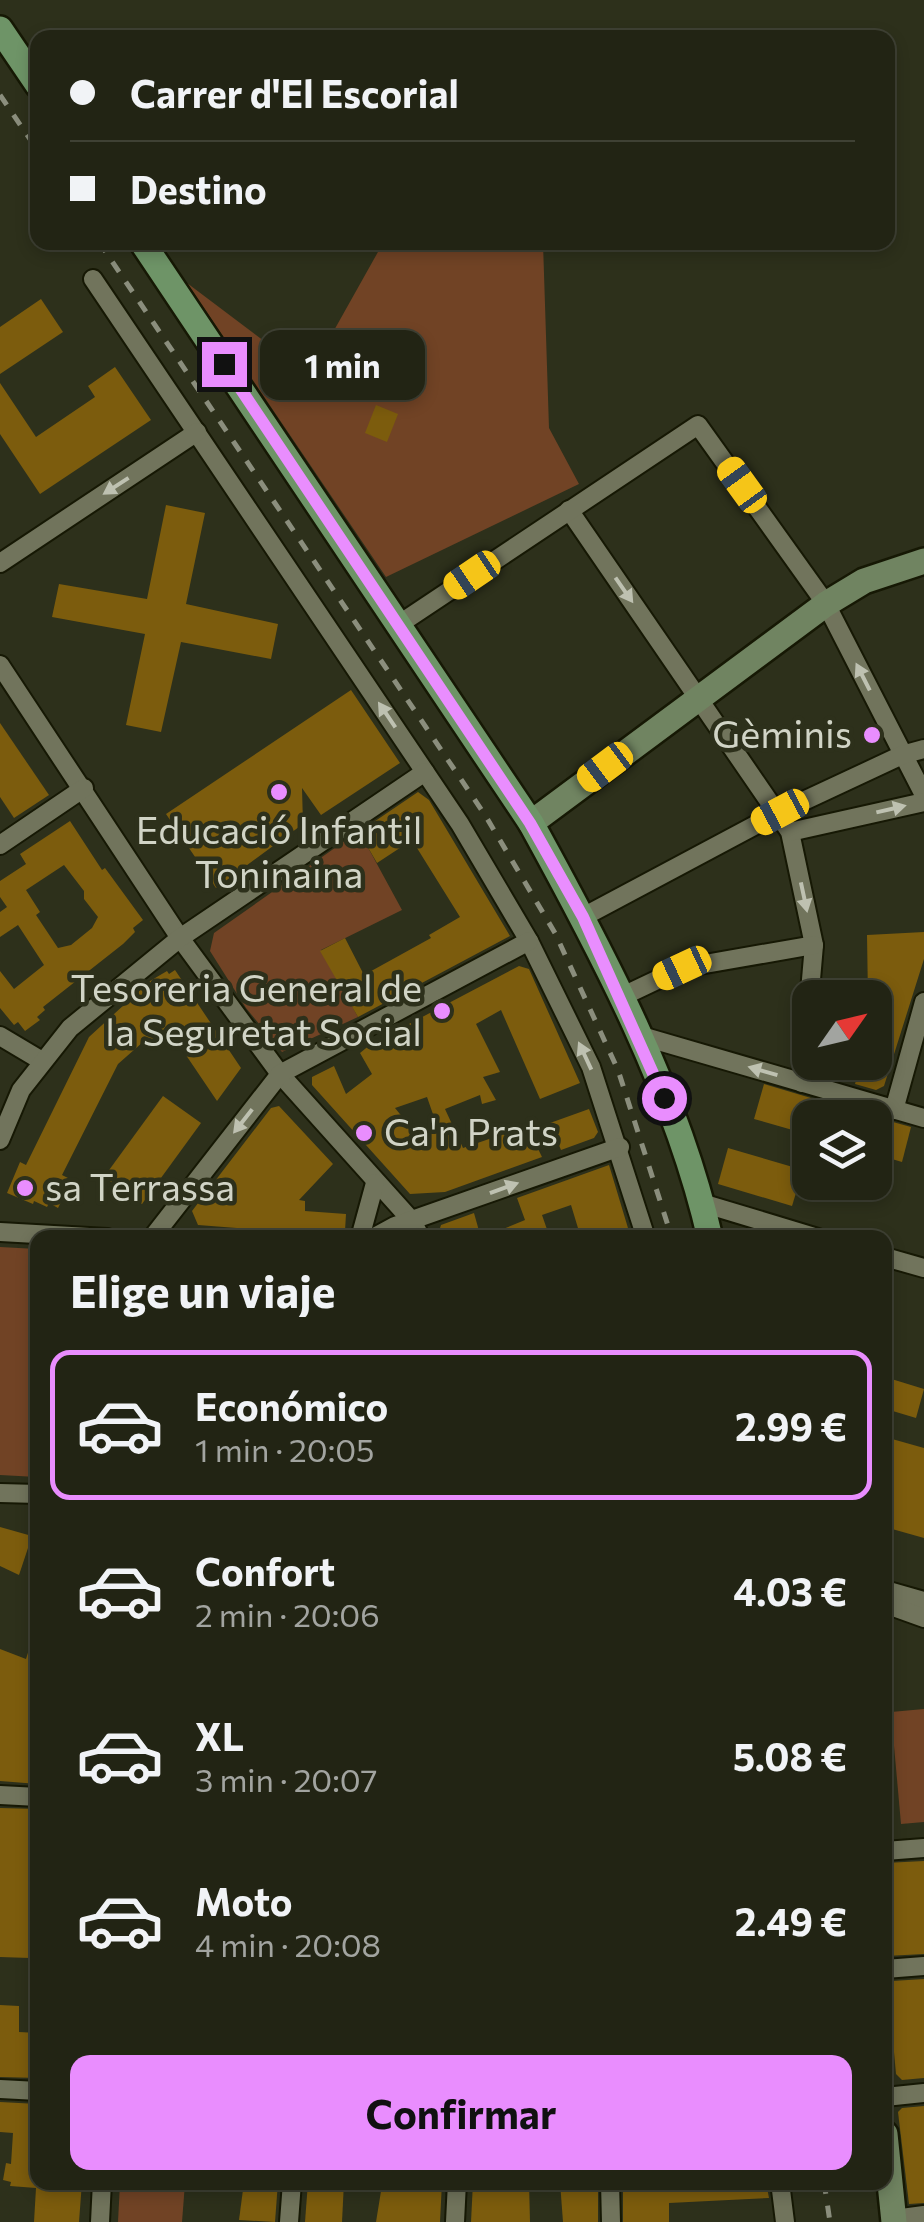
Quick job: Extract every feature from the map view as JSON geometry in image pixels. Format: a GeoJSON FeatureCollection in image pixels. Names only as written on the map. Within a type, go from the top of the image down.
{"type":"FeatureCollection","features":[{"type":"Feature","properties":{"kind":"main road"},"geometry":{"type":"LineString","coordinates":[[0,30],[30,74]]}},
{"type":"Feature","properties":{"kind":"main road"},"geometry":{"type":"LineString","coordinates":[[147,250],[530,823],[583,917],[638,1035],[702,1204],[708,1230]]}},
{"type":"Feature","properties":{"kind":"street"},"geometry":{"type":"LineString","coordinates":[[93,278],[460,824],[529,942],[591,1067],[644,1230]]}},
{"type":"Feature","properties":{"kind":"street"},"geometry":{"type":"LineString","coordinates":[[398,625],[698,425],[826,604],[924,798],[790,832]]}},
{"type":"Feature","properties":{"kind":"street"},"geometry":{"type":"LineString","coordinates":[[0,563],[197,432]]}},
{"type":"Feature","properties":{"kind":"street"},"geometry":{"type":"LineString","coordinates":[[568,510],[780,812],[790,832],[814,945],[802,1082]]}},
{"type":"Feature","properties":{"kind":"street"},"geometry":{"type":"LineString","coordinates":[[530,823],[826,604],[864,581],[924,561]]}},
{"type":"Feature","properties":{"kind":"street"},"geometry":{"type":"LineString","coordinates":[[0,664],[180,938],[280,1074],[417,1229],[620,1147]]}},
{"type":"Feature","properties":{"kind":"street"},"geometry":{"type":"LineString","coordinates":[[583,917],[780,812],[902,755],[924,749]]}},
{"type":"Feature","properties":{"kind":"street"},"geometry":{"type":"LineString","coordinates":[[0,1140],[21,1090],[70,1028],[180,938],[425,772]]}},
{"type":"Feature","properties":{"kind":"street"},"geometry":{"type":"LineString","coordinates":[[0,845],[84,788]]}},
{"type":"Feature","properties":{"kind":"street"},"geometry":{"type":"LineString","coordinates":[[158,1230],[280,1074],[529,942]]}},
{"type":"Feature","properties":{"kind":"street"},"geometry":{"type":"LineString","coordinates":[[621,997],[682,968],[814,945]]}},
{"type":"Feature","properties":{"kind":"street"},"geometry":{"type":"LineString","coordinates":[[894,1110],[924,1002]]}},
{"type":"Feature","properties":{"kind":"street"},"geometry":{"type":"LineString","coordinates":[[638,1035],[924,1118]]}},
{"type":"Feature","properties":{"kind":"street"},"geometry":{"type":"LineString","coordinates":[[0,1036],[42,1061]]}},
{"type":"Feature","properties":{"kind":"street"},"geometry":{"type":"LineString","coordinates":[[362,1230],[376,1183]]}},
{"type":"Feature","properties":{"kind":"street"},"geometry":{"type":"LineString","coordinates":[[702,1204],[791,1230]]}},
{"type":"Feature","properties":{"kind":"street"},"geometry":{"type":"LineString","coordinates":[[0,1232],[30,1234]]}},
{"type":"Feature","properties":{"kind":"street"},"geometry":{"type":"LineString","coordinates":[[892,1259],[924,1268]]}},
{"type":"Feature","properties":{"kind":"street"},"geometry":{"type":"LineString","coordinates":[[0,1492],[30,1494]]}},
{"type":"Feature","properties":{"kind":"street"},"geometry":{"type":"LineString","coordinates":[[892,1583],[924,1590]]}},
{"type":"Feature","properties":{"kind":"street"},"geometry":{"type":"LineString","coordinates":[[892,1601],[924,1601]]}},
{"type":"Feature","properties":{"kind":"street"},"geometry":{"type":"LineString","coordinates":[[892,1604],[924,1618]]}},
{"type":"Feature","properties":{"kind":"street"},"geometry":{"type":"LineString","coordinates":[[0,1795],[30,1797]]}},
{"type":"Feature","properties":{"kind":"street"},"geometry":{"type":"LineString","coordinates":[[892,1850],[924,1848]]}},
{"type":"Feature","properties":{"kind":"street"},"geometry":{"type":"LineString","coordinates":[[892,1968],[924,1966]]}},
{"type":"Feature","properties":{"kind":"street"},"geometry":{"type":"LineString","coordinates":[[0,2090],[30,2092]]}},
{"type":"Feature","properties":{"kind":"street"},"geometry":{"type":"LineString","coordinates":[[892,2096],[924,2093]]}},
{"type":"Feature","properties":{"kind":"street"},"geometry":{"type":"LineString","coordinates":[[100,2222],[102,2190]]}},
{"type":"Feature","properties":{"kind":"street"},"geometry":{"type":"LineString","coordinates":[[289,2222],[291,2190]]}},
{"type":"Feature","properties":{"kind":"street"},"geometry":{"type":"LineString","coordinates":[[455,2222],[457,2190]]}},
{"type":"Feature","properties":{"kind":"street"},"geometry":{"type":"LineString","coordinates":[[610,2190],[611,2222]]}},
{"type":"Feature","properties":{"kind":"street"},"geometry":{"type":"LineString","coordinates":[[781,2190],[785,2222]]}},
{"type":"Feature","properties":{"kind":"street"},"geometry":{"type":"LineString","coordinates":[[891,2190],[894,2220],[924,2215]]}},
{"type":"Feature","properties":{"kind":"shaded area"},"geometry":{"type":"Polygon","coordinates":[[[379,250],[543,250],[549,428],[579,484],[386,577],[187,283],[309,375],[379,250]]]}},
{"type":"Feature","properties":{"kind":"shaded area"},"geometry":{"type":"Polygon","coordinates":[[[359,831],[402,910],[321,950],[358,1017],[282,1052],[246,1008],[210,951],[214,933],[359,831]]]}},
{"type":"Feature","properties":{"kind":"shaded area"},"geometry":{"type":"Polygon","coordinates":[[[0,1247],[30,1249],[30,1477],[0,1475],[0,1247]]]}},
{"type":"Feature","properties":{"kind":"shaded area"},"geometry":{"type":"Polygon","coordinates":[[[924,1709],[924,1822],[901,1824],[892,1712],[924,1709]]]}},
{"type":"Feature","properties":{"kind":"shaded area"},"geometry":{"type":"Polygon","coordinates":[[[120,2190],[184,2190],[182,2222],[118,2222],[120,2190]]]}},
{"type":"Feature","properties":{"kind":"building"},"geometry":{"type":"Polygon","coordinates":[[[41,299],[63,332],[0,374],[0,327],[41,299]]]}},
{"type":"Feature","properties":{"kind":"building"},"geometry":{"type":"Polygon","coordinates":[[[115,367],[151,420],[40,494],[0,434],[0,383],[36,437],[95,397],[88,386],[115,367]]]}},
{"type":"Feature","properties":{"kind":"building"},"geometry":{"type":"Polygon","coordinates":[[[376,405],[398,414],[387,442],[365,433],[376,405]]]}},
{"type":"Feature","properties":{"kind":"building"},"geometry":{"type":"Polygon","coordinates":[[[166,505],[205,513],[186,604],[278,624],[271,659],[181,642],[161,732],[126,725],[145,634],[52,617],[59,584],[147,599],[166,505]]]}},
{"type":"Feature","properties":{"kind":"building","name":"Educació Infantil Toninaina"},"geometry":{"type":"Polygon","coordinates":[[[351,690],[400,763],[321,815],[302,788],[303,824],[216,888],[166,814],[351,690]]]}},
{"type":"Feature","properties":{"kind":"building"},"geometry":{"type":"Polygon","coordinates":[[[0,723],[49,795],[14,818],[0,797],[0,723]]]}},
{"type":"Feature","properties":{"kind":"building"},"geometry":{"type":"Polygon","coordinates":[[[418,792],[429,800],[510,936],[358,1017],[320,951],[345,938],[364,975],[460,917],[412,840],[377,863],[359,832],[418,792]]]}},
{"type":"Feature","properties":{"kind":"building"},"geometry":{"type":"Polygon","coordinates":[[[70,821],[102,870],[105,868],[143,920],[123,944],[43,1007],[45,1010],[37,1017],[40,1020],[25,1031],[18,1022],[14,1025],[0,1008],[0,971],[14,989],[44,965],[18,925],[0,937],[0,912],[7,907],[0,897],[0,881],[26,864],[20,854],[70,821]],[[64,865],[26,890],[40,912],[36,915],[58,948],[71,945],[92,928],[98,917],[84,899],[84,891],[64,865]]]}},
{"type":"Feature","properties":{"kind":"building"},"geometry":{"type":"Polygon","coordinates":[[[924,932],[924,959],[892,1061],[892,980],[868,980],[867,935],[924,932]]]}},
{"type":"Feature","properties":{"kind":"building"},"geometry":{"type":"Polygon","coordinates":[[[519,966],[529,969],[580,1083],[540,1099],[501,1010],[476,1024],[500,1072],[483,1077],[496,1100],[482,1104],[480,1095],[445,1109],[463,1148],[527,1126],[542,1157],[445,1192],[410,1194],[312,1085],[312,1077],[334,1066],[346,1094],[372,1074],[360,1053],[519,966]],[[427,1097],[395,1108],[417,1135],[435,1120],[427,1097]]]}},
{"type":"Feature","properties":{"kind":"building"},"geometry":{"type":"Polygon","coordinates":[[[175,970],[241,1068],[217,1101],[167,1027],[147,1046],[143,1042],[118,1064],[62,1175],[72,1180],[58,1208],[49,1203],[47,1207],[34,1201],[33,1204],[7,1193],[20,1162],[26,1165],[89,1037],[150,981],[175,970]]]}},
{"type":"Feature","properties":{"kind":"building"},"geometry":{"type":"Polygon","coordinates":[[[856,1080],[886,1080],[876,1090],[855,1084],[856,1080]]]}},
{"type":"Feature","properties":{"kind":"building"},"geometry":{"type":"Polygon","coordinates":[[[764,1084],[818,1100],[792,1100],[792,1130],[754,1119],[764,1084]]]}},
{"type":"Feature","properties":{"kind":"building"},"geometry":{"type":"Polygon","coordinates":[[[163,1096],[201,1123],[142,1204],[104,1177],[163,1096]]]}},
{"type":"Feature","properties":{"kind":"building"},"geometry":{"type":"Polygon","coordinates":[[[279,1106],[333,1164],[299,1200],[305,1201],[305,1211],[346,1214],[345,1230],[198,1225],[192,1211],[271,1108],[279,1106]]]}},
{"type":"Feature","properties":{"kind":"building"},"geometry":{"type":"Polygon","coordinates":[[[589,1109],[598,1132],[594,1138],[561,1150],[550,1123],[589,1109]]]}},
{"type":"Feature","properties":{"kind":"building"},"geometry":{"type":"Polygon","coordinates":[[[892,1122],[911,1127],[902,1162],[892,1159],[892,1122]]]}},
{"type":"Feature","properties":{"kind":"building"},"geometry":{"type":"Polygon","coordinates":[[[728,1148],[792,1167],[794,1200],[792,1206],[718,1184],[728,1148]]]}},
{"type":"Feature","properties":{"kind":"building"},"geometry":{"type":"Polygon","coordinates":[[[609,1165],[629,1230],[579,1230],[571,1205],[542,1215],[547,1230],[501,1230],[525,1220],[517,1198],[609,1165]]]}},
{"type":"Feature","properties":{"kind":"building"},"geometry":{"type":"Polygon","coordinates":[[[474,1213],[479,1230],[439,1230],[441,1225],[474,1213]]]}},
{"type":"Feature","properties":{"kind":"building"},"geometry":{"type":"Polygon","coordinates":[[[892,1379],[924,1389],[916,1418],[892,1411],[892,1379]]]}},
{"type":"Feature","properties":{"kind":"building"},"geometry":{"type":"Polygon","coordinates":[[[892,1439],[924,1448],[924,1538],[892,1529],[892,1439]]]}},
{"type":"Feature","properties":{"kind":"building"},"geometry":{"type":"Polygon","coordinates":[[[0,1527],[30,1535],[19,1575],[0,1566],[0,1527]]]}},
{"type":"Feature","properties":{"kind":"building"},"geometry":{"type":"Polygon","coordinates":[[[30,1646],[30,1783],[0,1781],[0,1649],[26,1659],[30,1646]]]}},
{"type":"Feature","properties":{"kind":"building"},"geometry":{"type":"Polygon","coordinates":[[[0,1808],[30,1809],[30,1958],[0,1957],[0,1808]]]}},
{"type":"Feature","properties":{"kind":"building"},"geometry":{"type":"Polygon","coordinates":[[[924,1861],[924,1954],[892,1956],[892,1863],[924,1861]]]}},
{"type":"Feature","properties":{"kind":"building"},"geometry":{"type":"Polygon","coordinates":[[[924,1979],[924,2078],[902,2080],[896,2074],[892,1981],[924,1979]]]}},
{"type":"Feature","properties":{"kind":"building"},"geometry":{"type":"Polygon","coordinates":[[[0,2005],[19,2006],[19,2032],[30,2033],[30,2078],[0,2077],[0,2005]]]}},
{"type":"Feature","properties":{"kind":"building"},"geometry":{"type":"Polygon","coordinates":[[[0,2102],[30,2104],[30,2188],[10,2186],[11,2182],[3,2180],[6,2163],[11,2164],[13,2133],[0,2132],[0,2102]]]}},
{"type":"Feature","properties":{"kind":"building"},"geometry":{"type":"Polygon","coordinates":[[[924,2106],[924,2203],[909,2204],[898,2112],[924,2106]]]}},
{"type":"Feature","properties":{"kind":"building"},"geometry":{"type":"Polygon","coordinates":[[[36,2190],[81,2190],[79,2222],[34,2222],[36,2190]]]}},
{"type":"Feature","properties":{"kind":"building"},"geometry":{"type":"Polygon","coordinates":[[[243,2190],[277,2190],[275,2222],[239,2220],[243,2190]]]}},
{"type":"Feature","properties":{"kind":"building"},"geometry":{"type":"Polygon","coordinates":[[[307,2190],[344,2190],[342,2222],[305,2222],[307,2190]]]}},
{"type":"Feature","properties":{"kind":"building"},"geometry":{"type":"Polygon","coordinates":[[[381,2190],[442,2190],[440,2222],[376,2222],[381,2190]]]}},
{"type":"Feature","properties":{"kind":"building"},"geometry":{"type":"Polygon","coordinates":[[[473,2190],[529,2190],[530,2222],[471,2222],[473,2190]]]}},
{"type":"Feature","properties":{"kind":"building"},"geometry":{"type":"Polygon","coordinates":[[[561,2190],[598,2190],[598,2222],[563,2222],[561,2190]]]}},
{"type":"Feature","properties":{"kind":"building"},"geometry":{"type":"Polygon","coordinates":[[[623,2190],[768,2190],[769,2198],[669,2203],[669,2222],[623,2222],[623,2190]]]}},
{"type":"Feature","properties":{"kind":"railway"},"geometry":{"type":"LineString","coordinates":[[0,95],[30,139]]}},
{"type":"Feature","properties":{"kind":"railway"},"geometry":{"type":"LineString","coordinates":[[104,250],[485,815],[555,933],[618,1070],[669,1230]]}},
{"type":"Feature","properties":{"kind":"railway"},"geometry":{"type":"LineString","coordinates":[[825,2190],[830,2222]]}},
{"type":"Feature","properties":{"kind":"place","name":"Gèminis"},"geometry":{"type":"Point","coordinates":[872,735]}},
{"type":"Feature","properties":{"kind":"place","name":"Educació Infantil Toninaina"},"geometry":{"type":"Point","coordinates":[279,792]}},
{"type":"Feature","properties":{"kind":"place","name":"Tesoreria General de la Seguretat Social"},"geometry":{"type":"Point","coordinates":[442,1011]}},
{"type":"Feature","properties":{"kind":"place","name":"Ca'n Prats"},"geometry":{"type":"Point","coordinates":[364,1133]}},
{"type":"Feature","properties":{"kind":"place","name":"sa Terrassa"},"geometry":{"type":"Point","coordinates":[25,1188]}},
{"type":"Feature","properties":{"kind":"route"},"geometry":{"type":"LineString","coordinates":[[224,364],[530,823],[583,917],[664,1098]]}}]}
